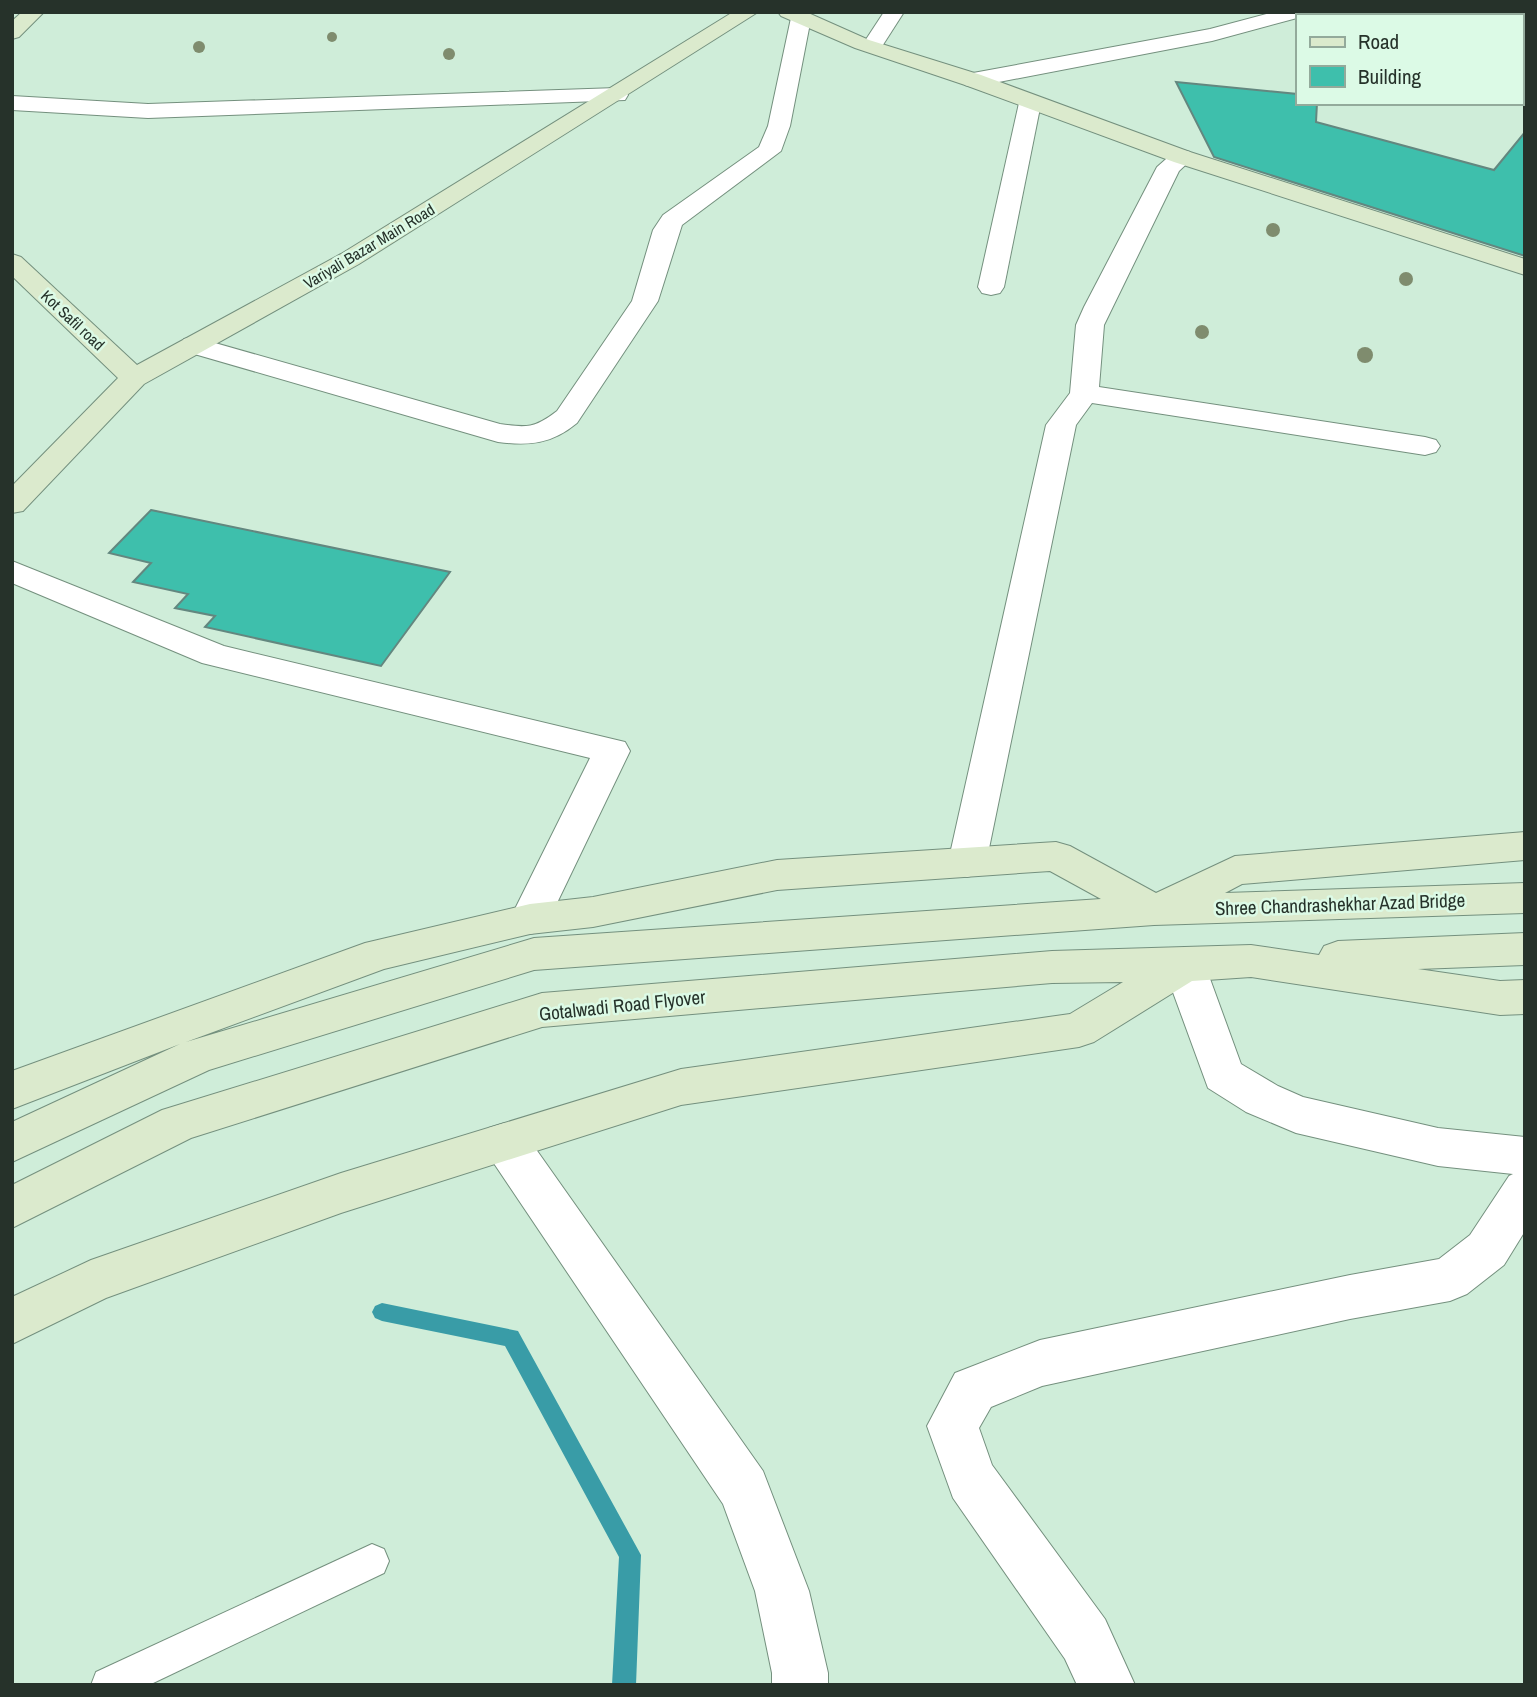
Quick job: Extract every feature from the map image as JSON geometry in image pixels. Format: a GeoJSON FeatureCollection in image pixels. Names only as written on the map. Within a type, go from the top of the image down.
{"type":"FeatureCollection","features":[{"type":"Feature","properties":{"kind":"main road"},"geometry":{"type":"LineString","coordinates":[[12,33],[34,12]]}},
{"type":"Feature","properties":{"kind":"main road","name":"Variyali Bazar Main Road"},"geometry":{"type":"LineString","coordinates":[[12,504],[134,377],[351,259],[748,12]]}},
{"type":"Feature","properties":{"kind":"main road"},"geometry":{"type":"LineString","coordinates":[[795,15],[872,47],[973,80],[1182,157],[1525,267]]}},
{"type":"Feature","properties":{"kind":"main road","name":"Kot Safil road"},"geometry":{"type":"LineString","coordinates":[[12,262],[134,377]]}},
{"type":"Feature","properties":{"kind":"main road"},"geometry":{"type":"LineString","coordinates":[[12,1143],[197,1056],[534,954],[1154,910],[1235,870],[1525,846]]}},
{"type":"Feature","properties":{"kind":"main road"},"geometry":{"type":"LineString","coordinates":[[12,1091],[209,1014],[379,954],[530,919],[593,912],[777,874],[1056,856],[1154,910]]}},
{"type":"Feature","properties":{"kind":"main road","name":"Shree Chandrashekhar Azad Bridge"},"geometry":{"type":"LineString","coordinates":[[1154,910],[1525,898]]}},
{"type":"Feature","properties":{"kind":"main road"},"geometry":{"type":"LineString","coordinates":[[1251,961],[1525,949]]}},
{"type":"Feature","properties":{"kind":"main road"},"geometry":{"type":"LineString","coordinates":[[1251,961],[1500,998],[1525,998]]}},
{"type":"Feature","properties":{"kind":"main road","name":"Gotalwadi Road Flyover"},"geometry":{"type":"LineString","coordinates":[[12,1208],[178,1123],[542,1010],[1052,967],[1251,961]]}},
{"type":"Feature","properties":{"kind":"main road"},"geometry":{"type":"LineString","coordinates":[[12,1321],[91,1282],[341,1193],[681,1087],[1079,1030],[1184,965]]}},
{"type":"Feature","properties":{"kind":"street"},"geometry":{"type":"LineString","coordinates":[[872,47],[894,12]]}},
{"type":"Feature","properties":{"kind":"street"},"geometry":{"type":"LineString","coordinates":[[973,80],[1212,35],[1298,12]]}},
{"type":"Feature","properties":{"kind":"street"},"geometry":{"type":"LineString","coordinates":[[194,345],[498,433],[529,437],[550,432],[567,417],[645,301],[666,230],[672,219],[769,150],[779,127],[795,15]]}},
{"type":"Feature","properties":{"kind":"street"},"geometry":{"type":"LineString","coordinates":[[12,103],[148,111],[617,95]]}},
{"type":"Feature","properties":{"kind":"street"},"geometry":{"type":"LineString","coordinates":[[991,287],[1030,103]]}},
{"type":"Feature","properties":{"kind":"street"},"geometry":{"type":"LineString","coordinates":[[967,863],[1062,425],[1084,393],[1090,326],[1097,307],[1169,167],[1182,157]]}},
{"type":"Feature","properties":{"kind":"street"},"geometry":{"type":"LineString","coordinates":[[1084,393],[1424,446]]}},
{"type":"Feature","properties":{"kind":"street"},"geometry":{"type":"LineString","coordinates":[[12,571],[214,655],[612,751],[530,919]]}},
{"type":"Feature","properties":{"kind":"street"},"geometry":{"type":"LineString","coordinates":[[1184,965],[1223,1075],[1262,1099],[1296,1114],[1438,1147],[1525,1156]]}},
{"type":"Feature","properties":{"kind":"street"},"geometry":{"type":"LineString","coordinates":[[505,1142],[744,1489],[782,1591],[800,1685]]}},
{"type":"Feature","properties":{"kind":"street"},"geometry":{"type":"LineString","coordinates":[[1107,1685],[1085,1639],[971,1480],[953,1426],[973,1390],[1040,1363],[1337,1300],[1450,1279],[1487,1250],[1525,1190]]}},
{"type":"Feature","properties":{"kind":"lane"},"geometry":{"type":"LineString","coordinates":[[109,1685],[372,1561]]}},
{"type":"Feature","properties":{"kind":"building"},"geometry":{"type":"Polygon","coordinates":[[[1176,82],[1296,94],[1296,105],[1317,105],[1316,122],[1494,170],[1525,132],[1525,256],[1214,157],[1176,82]]]}},
{"type":"Feature","properties":{"kind":"building"},"geometry":{"type":"Polygon","coordinates":[[[151,510],[450,572],[381,666],[205,627],[215,616],[175,608],[188,594],[133,582],[151,563],[109,553],[151,510]]]}},
{"type":"Feature","properties":{"kind":"waterway"},"geometry":{"type":"LineString","coordinates":[[382,1312],[511,1338],[630,1555],[624,1685]]}}]}
